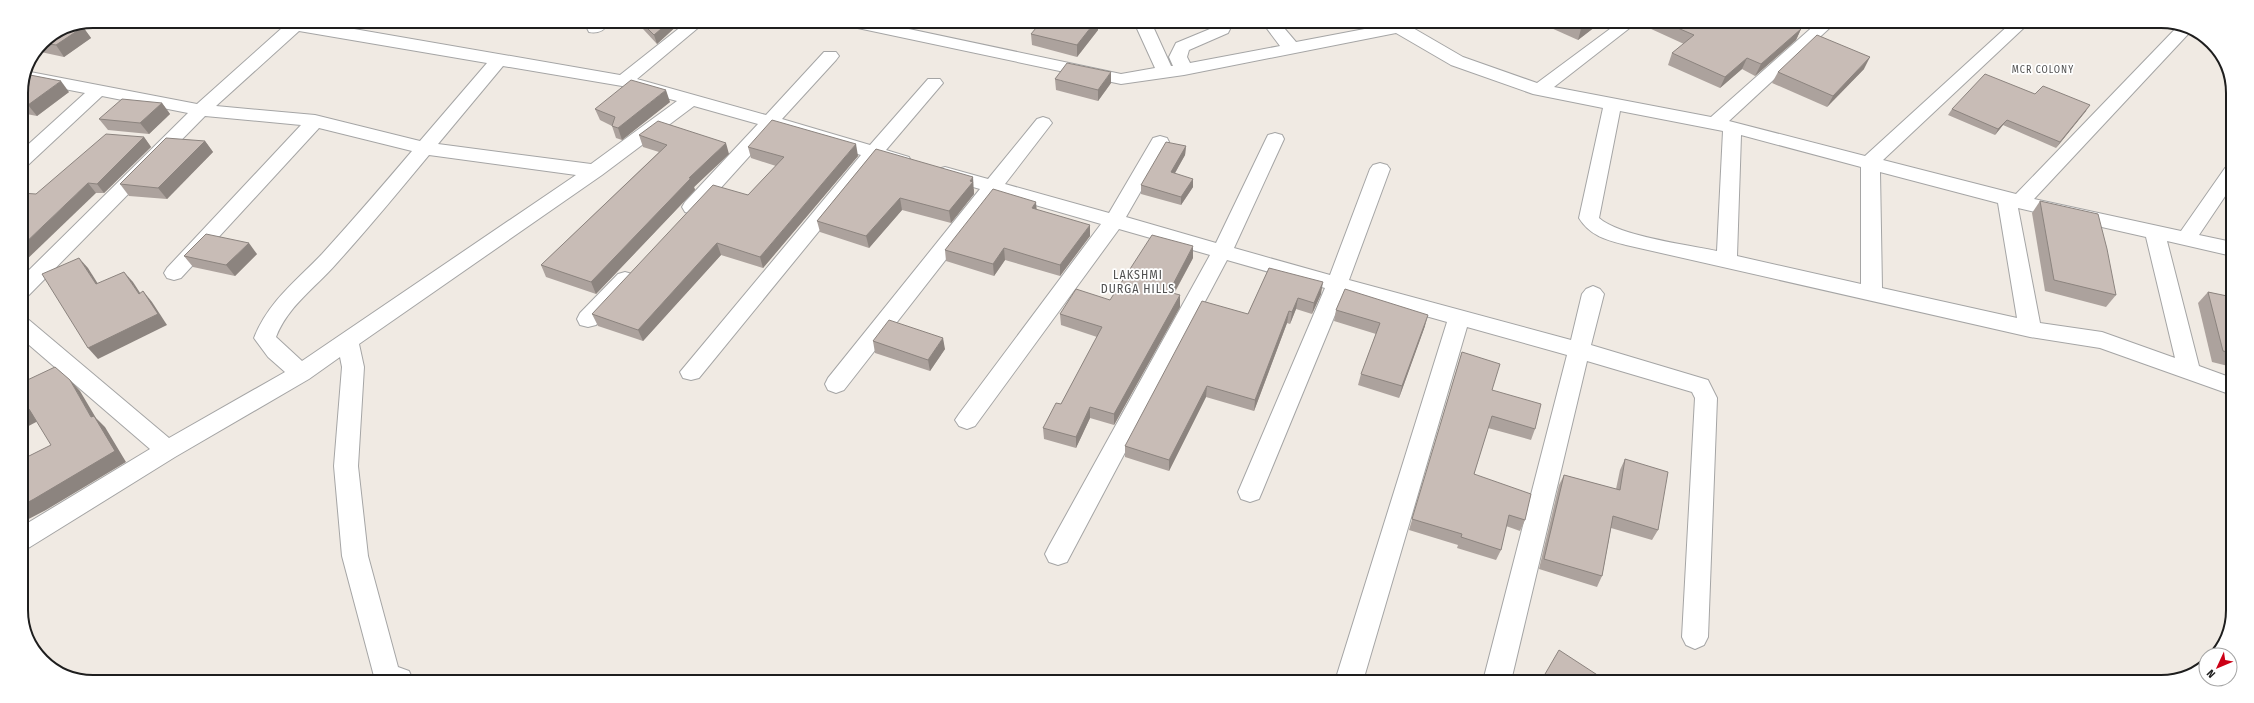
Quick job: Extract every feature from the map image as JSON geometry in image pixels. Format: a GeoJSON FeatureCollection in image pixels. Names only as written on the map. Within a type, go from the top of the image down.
{"type":"FeatureCollection","features":[{"type":"Feature","properties":{"kind":"street"},"geometry":{"type":"LineString","coordinates":[[28,284],[201,110],[291,28]]}},
{"type":"Feature","properties":{"kind":"street"},"geometry":{"type":"LineString","coordinates":[[325,28],[624,81],[1337,284],[1459,316],[1658,372],[1700,386],[1706,398],[1695,637]]}},
{"type":"Feature","properties":{"kind":"street"},"geometry":{"type":"LineString","coordinates":[[624,81],[690,28]]}},
{"type":"Feature","properties":{"kind":"street"},"geometry":{"type":"LineString","coordinates":[[881,28],[1121,79],[1184,70],[1391,28]]}},
{"type":"Feature","properties":{"kind":"street"},"geometry":{"type":"LineString","coordinates":[[1145,28],[1166,73]]}},
{"type":"Feature","properties":{"kind":"street"},"geometry":{"type":"LineString","coordinates":[[1275,28],[1291,48]]}},
{"type":"Feature","properties":{"kind":"street"},"geometry":{"type":"LineString","coordinates":[[1410,28],[1457,61],[1539,90],[1723,125],[2014,200],[2155,233],[2186,238],[2226,248]]}},
{"type":"Feature","properties":{"kind":"street"},"geometry":{"type":"LineString","coordinates":[[1539,90],[1621,28]]}},
{"type":"Feature","properties":{"kind":"street"},"geometry":{"type":"LineString","coordinates":[[1727,261],[1723,125],[1822,28]]}},
{"type":"Feature","properties":{"kind":"street"},"geometry":{"type":"LineString","coordinates":[[1872,294],[1870,162],[2016,28]]}},
{"type":"Feature","properties":{"kind":"street"},"geometry":{"type":"LineString","coordinates":[[1184,70],[1178,57],[1182,47],[1222,29]]}},
{"type":"Feature","properties":{"kind":"street"},"geometry":{"type":"LineString","coordinates":[[2014,200],[2180,31]]}},
{"type":"Feature","properties":{"kind":"street"},"geometry":{"type":"LineString","coordinates":[[680,220],[772,122],[830,56]]}},
{"type":"Feature","properties":{"kind":"street"},"geometry":{"type":"LineString","coordinates":[[301,374],[276,351],[265,338],[269,324],[287,299],[328,260],[425,148],[499,59]]}},
{"type":"Feature","properties":{"kind":"street"},"geometry":{"type":"LineString","coordinates":[[30,77],[201,110],[315,121],[425,148],[595,171]]}},
{"type":"Feature","properties":{"kind":"street"},"geometry":{"type":"LineString","coordinates":[[691,372],[873,152],[934,83]]}},
{"type":"Feature","properties":{"kind":"street"},"geometry":{"type":"LineString","coordinates":[[28,155],[99,90]]}},
{"type":"Feature","properties":{"kind":"street"},"geometry":{"type":"LineString","coordinates":[[28,536],[167,450],[301,374],[348,340],[595,171],[691,100]]}},
{"type":"Feature","properties":{"kind":"street"},"geometry":{"type":"LineString","coordinates":[[1613,103],[1590,220],[1607,232],[1626,238],[2030,329],[2102,340],[2226,385]]}},
{"type":"Feature","properties":{"kind":"street"},"geometry":{"type":"LineString","coordinates":[[174,273],[315,121]]}},
{"type":"Feature","properties":{"kind":"street"},"geometry":{"type":"LineString","coordinates":[[836,384],[1043,123]]}},
{"type":"Feature","properties":{"kind":"street"},"geometry":{"type":"LineString","coordinates":[[1058,554],[1222,251],[1275,139]]}},
{"type":"Feature","properties":{"kind":"street"},"geometry":{"type":"LineString","coordinates":[[967,420],[1114,221],[1160,142]]}},
{"type":"Feature","properties":{"kind":"street"},"geometry":{"type":"LineString","coordinates":[[1250,492],[1337,284],[1380,169]]}},
{"type":"Feature","properties":{"kind":"street"},"geometry":{"type":"LineString","coordinates":[[2186,238],[2226,181]]}},
{"type":"Feature","properties":{"kind":"street"},"geometry":{"type":"LineString","coordinates":[[2014,200],[2030,329]]}},
{"type":"Feature","properties":{"kind":"street"},"geometry":{"type":"LineString","coordinates":[[2155,233],[2189,371]]}},
{"type":"Feature","properties":{"kind":"street"},"geometry":{"type":"LineString","coordinates":[[588,319],[637,267]]}},
{"type":"Feature","properties":{"kind":"street"},"geometry":{"type":"LineString","coordinates":[[1498,675],[1593,294]]}},
{"type":"Feature","properties":{"kind":"street"},"geometry":{"type":"LineString","coordinates":[[1351,675],[1459,316]]}},
{"type":"Feature","properties":{"kind":"street"},"geometry":{"type":"LineString","coordinates":[[28,332],[167,450]]}},
{"type":"Feature","properties":{"kind":"street"},"geometry":{"type":"LineString","coordinates":[[348,340],[353,367],[346,466],[355,556],[386,675]]}},
{"type":"Feature","properties":{"kind":"building"},"geometry":{"type":"Polygon","coordinates":[[[647,28],[662,28],[654,35],[647,28]]]}},
{"type":"Feature","properties":{"kind":"building"},"geometry":{"type":"Polygon","coordinates":[[[1036,28],[1090,28],[1077,45],[1031,34],[1036,28]]]}},
{"type":"Feature","properties":{"kind":"building"},"geometry":{"type":"Polygon","coordinates":[[[1678,28],[1801,29],[1761,64],[1747,58],[1725,77],[1672,53],[1694,35],[1678,28]]]}},
{"type":"Feature","properties":{"kind":"building"},"geometry":{"type":"Polygon","coordinates":[[[80,29],[56,45],[50,44],[68,33],[80,29]]]}},
{"type":"Feature","properties":{"kind":"building"},"geometry":{"type":"Polygon","coordinates":[[[1817,35],[1870,57],[1833,96],[1778,72],[1817,35]]]}},
{"type":"Feature","properties":{"kind":"building"},"geometry":{"type":"Polygon","coordinates":[[[1067,63],[1111,72],[1098,90],[1055,79],[1067,63]]]}},
{"type":"Feature","properties":{"kind":"building"},"geometry":{"type":"Polygon","coordinates":[[[1985,74],[2035,94],[2043,86],[2090,105],[2060,142],[2007,120],[1998,129],[1952,109],[1985,74]]]}},
{"type":"Feature","properties":{"kind":"building"},"geometry":{"type":"Polygon","coordinates":[[[31,75],[61,81],[28,105],[31,75]]]}},
{"type":"Feature","properties":{"kind":"building"},"geometry":{"type":"Polygon","coordinates":[[[631,80],[666,90],[618,128],[612,126],[615,117],[595,109],[631,80]]]}},
{"type":"Feature","properties":{"kind":"building"},"geometry":{"type":"Polygon","coordinates":[[[122,99],[162,103],[140,123],[99,119],[122,99]]]}},
{"type":"Feature","properties":{"kind":"building"},"geometry":{"type":"Polygon","coordinates":[[[772,120],[856,144],[760,257],[717,243],[638,330],[592,314],[713,185],[748,195],[784,157],[748,147],[772,120]]]}},
{"type":"Feature","properties":{"kind":"building"},"geometry":{"type":"Polygon","coordinates":[[[658,121],[726,143],[689,178],[691,178],[591,282],[541,265],[667,145],[639,135],[658,121]]]}},
{"type":"Feature","properties":{"kind":"building"},"geometry":{"type":"Polygon","coordinates":[[[106,134],[144,137],[97,184],[88,183],[28,240],[28,193],[36,194],[106,134]]]}},
{"type":"Feature","properties":{"kind":"building"},"geometry":{"type":"Polygon","coordinates":[[[166,138],[205,141],[158,188],[120,184],[166,138]]]}},
{"type":"Feature","properties":{"kind":"building"},"geometry":{"type":"Polygon","coordinates":[[[1166,142],[1186,146],[1171,172],[1193,179],[1181,197],[1141,185],[1166,142]]]}},
{"type":"Feature","properties":{"kind":"building"},"geometry":{"type":"Polygon","coordinates":[[[876,149],[973,177],[970,181],[973,182],[949,211],[900,198],[866,236],[817,221],[876,149]]]}},
{"type":"Feature","properties":{"kind":"building"},"geometry":{"type":"Polygon","coordinates":[[[993,189],[1036,202],[1032,208],[1090,225],[1060,265],[1004,248],[993,264],[945,250],[993,189]]]}},
{"type":"Feature","properties":{"kind":"building"},"geometry":{"type":"Polygon","coordinates":[[[2040,201],[2098,214],[2116,295],[2054,280],[2040,201]]]}},
{"type":"Feature","properties":{"kind":"building"},"geometry":{"type":"Polygon","coordinates":[[[206,234],[249,243],[226,265],[184,256],[206,234]]]}},
{"type":"Feature","properties":{"kind":"building"},"geometry":{"type":"Polygon","coordinates":[[[1152,235],[1193,246],[1169,292],[1180,295],[1114,414],[1090,407],[1076,437],[1043,428],[1056,403],[1061,404],[1102,327],[1060,314],[1076,289],[1110,300],[1152,235]]]}},
{"type":"Feature","properties":{"kind":"building"},"geometry":{"type":"Polygon","coordinates":[[[79,258],[96,284],[124,272],[139,294],[143,291],[158,314],[88,348],[42,274],[79,258]]]}},
{"type":"Feature","properties":{"kind":"building"},"geometry":{"type":"Polygon","coordinates":[[[1269,268],[1323,282],[1314,303],[1298,298],[1292,312],[1289,311],[1255,400],[1207,386],[1169,460],[1125,446],[1202,301],[1248,314],[1269,268]]]}},
{"type":"Feature","properties":{"kind":"building"},"geometry":{"type":"Polygon","coordinates":[[[1345,289],[1428,315],[1402,386],[1361,374],[1380,323],[1336,310],[1345,289]]]}},
{"type":"Feature","properties":{"kind":"building"},"geometry":{"type":"Polygon","coordinates":[[[2208,292],[2226,296],[2226,352],[2223,351],[2208,292]]]}},
{"type":"Feature","properties":{"kind":"building"},"geometry":{"type":"Polygon","coordinates":[[[889,320],[943,338],[928,360],[873,341],[889,320]]]}},
{"type":"Feature","properties":{"kind":"building"},"geometry":{"type":"Polygon","coordinates":[[[1462,352],[1500,364],[1492,390],[1541,404],[1535,429],[1492,416],[1474,474],[1531,494],[1525,520],[1509,515],[1501,550],[1461,537],[1462,534],[1412,519],[1462,352]]]}},
{"type":"Feature","properties":{"kind":"building"},"geometry":{"type":"Polygon","coordinates":[[[55,367],[70,380],[91,417],[94,416],[115,451],[28,502],[28,456],[51,445],[28,410],[28,380],[55,367]]]}},
{"type":"Feature","properties":{"kind":"building"},"geometry":{"type":"Polygon","coordinates":[[[1625,459],[1668,472],[1658,530],[1613,516],[1602,576],[1544,559],[1564,475],[1620,490],[1625,459]]]}},
{"type":"Feature","properties":{"kind":"building"},"geometry":{"type":"Polygon","coordinates":[[[1559,650],[1597,675],[1544,675],[1559,650]]]}},
{"type":"Feature","properties":{"kind":"district","name":"MCR COLONY"},"geometry":{"type":"Point","coordinates":[2043,69]}},
{"type":"Feature","properties":{"kind":"district","name":"LAKSHMI DURGA HILLS"},"geometry":{"type":"Point","coordinates":[1138,282]}}]}
